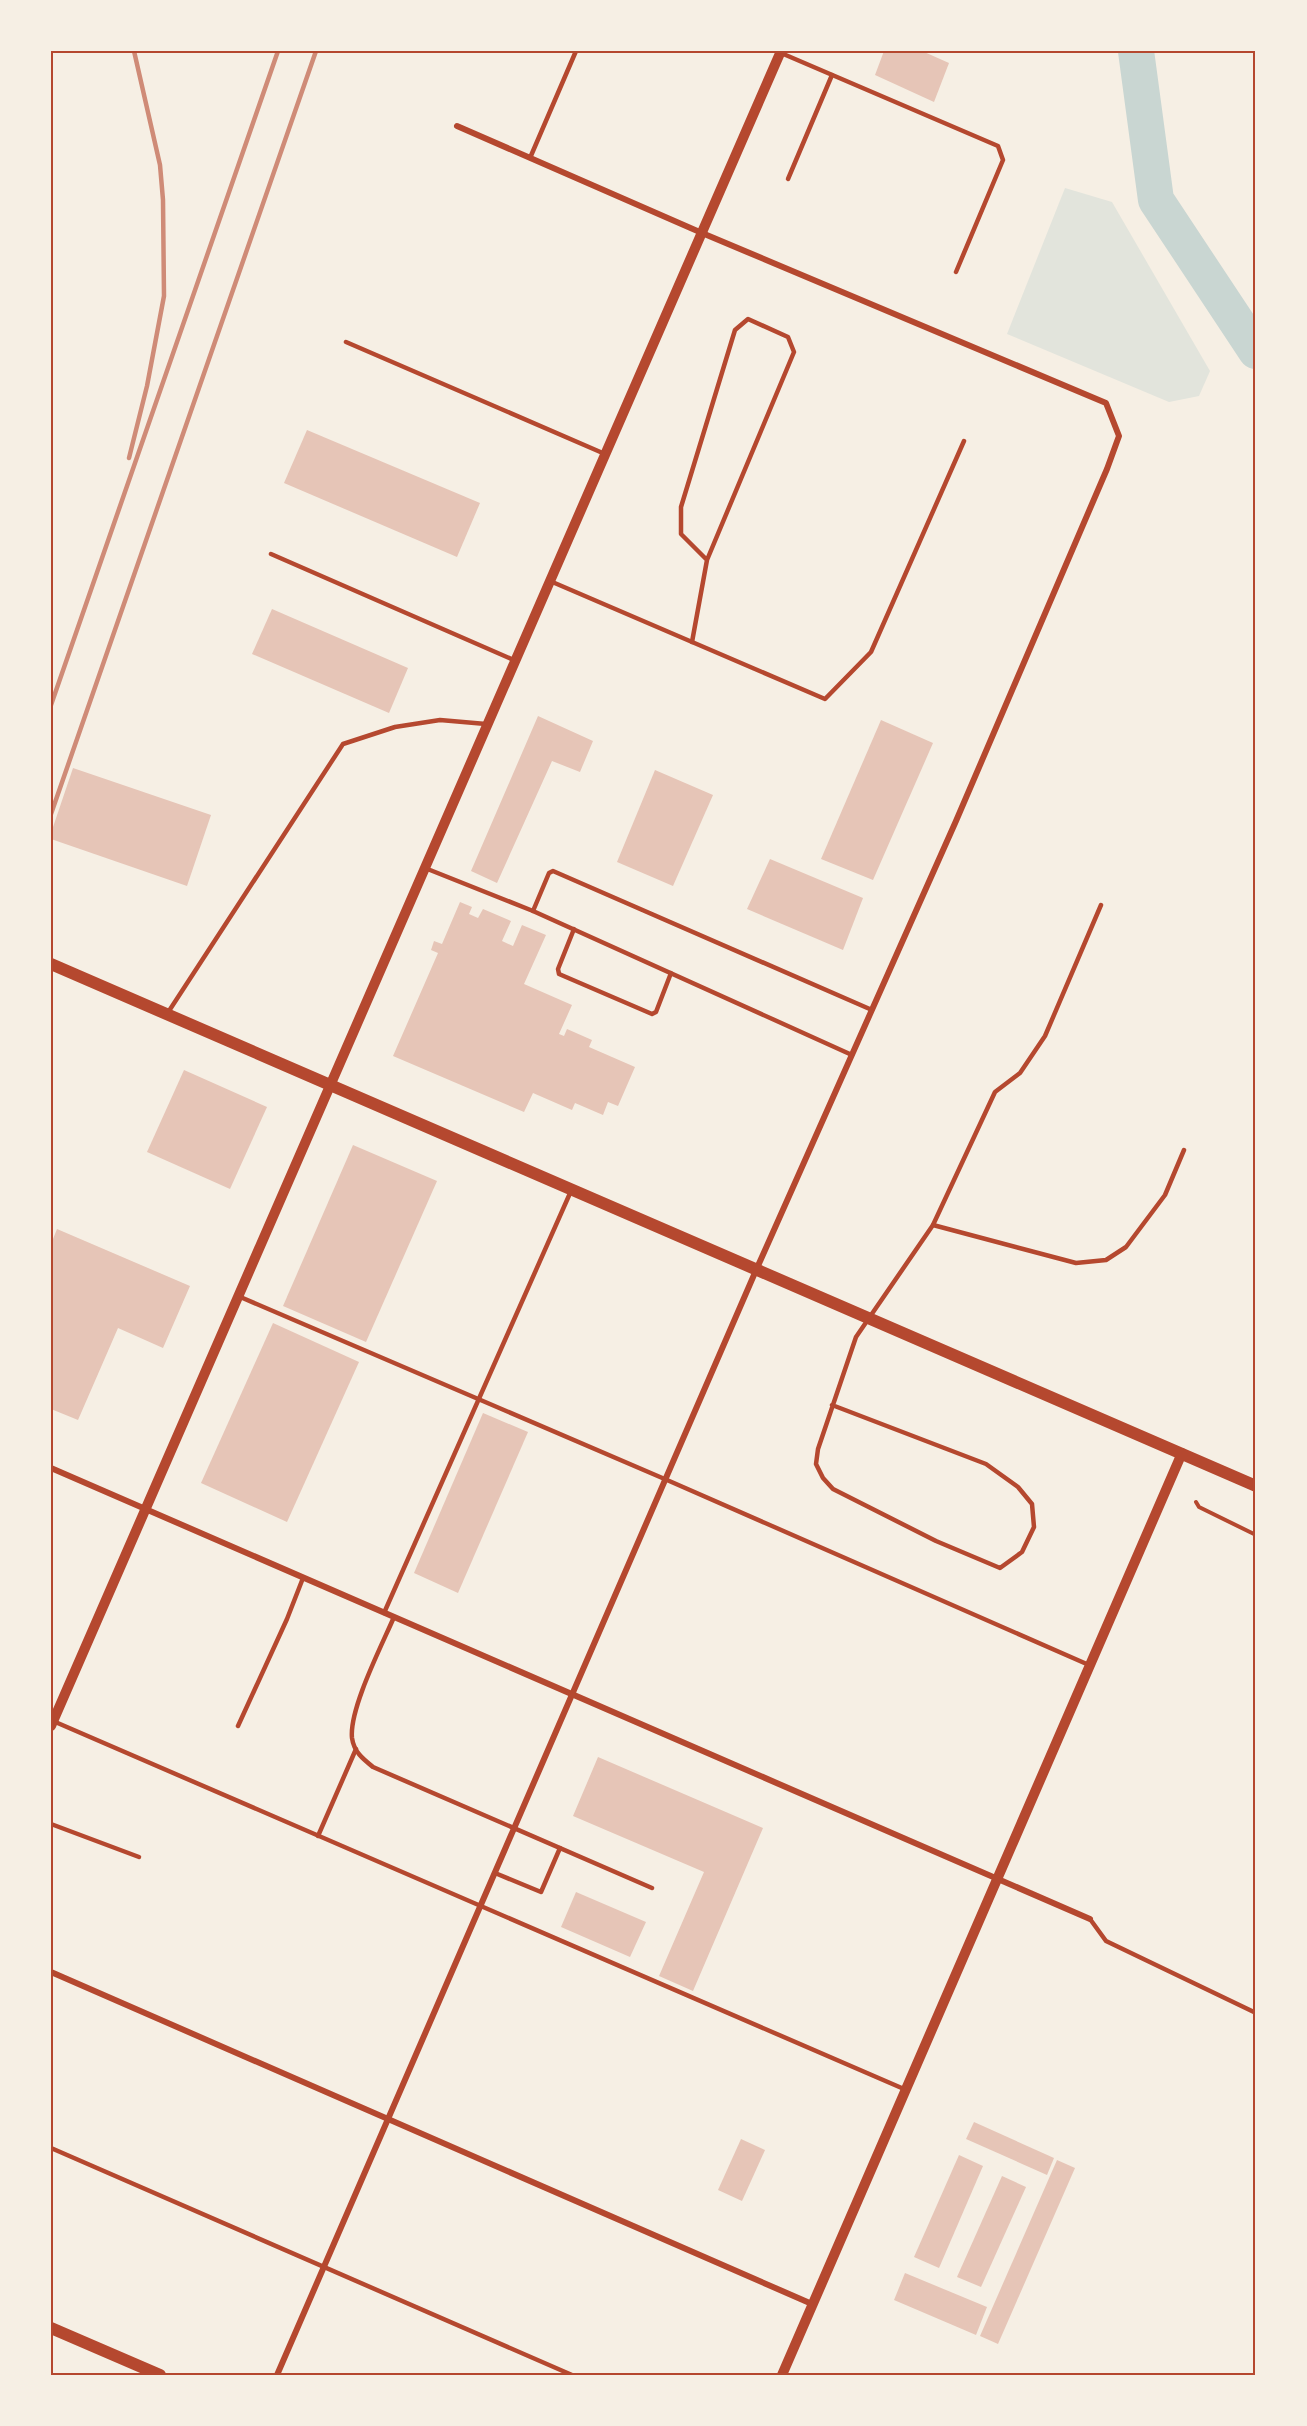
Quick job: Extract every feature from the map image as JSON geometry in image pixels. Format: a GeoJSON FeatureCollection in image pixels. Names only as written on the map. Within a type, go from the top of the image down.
{"type":"FeatureCollection","features":[{"type":"Feature","properties":{"kind":"main road"},"geometry":{"type":"LineString","coordinates":[[51,964],[1256,1486]]}},
{"type":"Feature","properties":{"kind":"main road"},"geometry":{"type":"LineString","coordinates":[[51,2328],[160,2375]]}},
{"type":"Feature","properties":{"kind":"street"},"geometry":{"type":"LineString","coordinates":[[52,1724],[779,52]]}},
{"type":"Feature","properties":{"kind":"street"},"geometry":{"type":"LineString","coordinates":[[277,2375],[757,1268],[1103,480],[1119,436],[1106,403],[702,233],[457,126]]}},
{"type":"Feature","properties":{"kind":"street"},"geometry":{"type":"LineString","coordinates":[[782,2375],[1182,1452]]}},
{"type":"Feature","properties":{"kind":"street"},"geometry":{"type":"LineString","coordinates":[[51,1468],[1090,1919]]}},
{"type":"Feature","properties":{"kind":"street"},"geometry":{"type":"LineString","coordinates":[[51,1972],[388,2117],[812,2304]]}},
{"type":"Feature","properties":{"kind":"lane"},"geometry":{"type":"LineString","coordinates":[[531,158],[576,51]]}},
{"type":"Feature","properties":{"kind":"lane"},"geometry":{"type":"LineString","coordinates":[[779,52],[998,146],[1003,160],[956,272]]}},
{"type":"Feature","properties":{"kind":"lane"},"geometry":{"type":"LineString","coordinates":[[788,179],[832,75]]}},
{"type":"Feature","properties":{"kind":"lane"},"geometry":{"type":"LineString","coordinates":[[692,642],[707,560],[794,352],[788,338],[748,319],[735,330],[681,507],[681,534],[707,560]]}},
{"type":"Feature","properties":{"kind":"lane"},"geometry":{"type":"LineString","coordinates":[[345,342],[605,454]]}},
{"type":"Feature","properties":{"kind":"lane"},"geometry":{"type":"LineString","coordinates":[[550,581],[825,699],[871,652],[964,441]]}},
{"type":"Feature","properties":{"kind":"lane"},"geometry":{"type":"LineString","coordinates":[[271,554],[516,661]]}},
{"type":"Feature","properties":{"kind":"lane"},"geometry":{"type":"LineString","coordinates":[[167,1014],[343,744],[395,727],[440,720],[488,724]]}},
{"type":"Feature","properties":{"kind":"lane"},"geometry":{"type":"LineString","coordinates":[[425,868],[533,911],[852,1055]]}},
{"type":"Feature","properties":{"kind":"lane"},"geometry":{"type":"LineString","coordinates":[[533,911],[549,873],[553,871],[872,1010]]}},
{"type":"Feature","properties":{"kind":"lane"},"geometry":{"type":"LineString","coordinates":[[832,1405],[986,1464],[1018,1487],[1032,1504],[1034,1527],[1022,1552],[1000,1568],[936,1541],[833,1489],[823,1478],[816,1464],[818,1449],[832,1405],[856,1337],[933,1225],[994,1092],[1020,1073],[1046,1036],[1101,906]]}},
{"type":"Feature","properties":{"kind":"lane"},"geometry":{"type":"LineString","coordinates":[[574,929],[558,969],[559,974],[652,1014],[656,1012],[671,973]]}},
{"type":"Feature","properties":{"kind":"lane"},"geometry":{"type":"LineString","coordinates":[[933,1225],[1076,1263],[1106,1260],[1126,1247],[1165,1195],[1184,1150]]}},
{"type":"Feature","properties":{"kind":"lane"},"geometry":{"type":"LineString","coordinates":[[384,1613],[572,1189]]}},
{"type":"Feature","properties":{"kind":"lane"},"geometry":{"type":"LineString","coordinates":[[238,1296],[667,1480],[1089,1665]]}},
{"type":"Feature","properties":{"kind":"lane"},"geometry":{"type":"LineString","coordinates":[[238,1726],[287,1619],[303,1578]]}},
{"type":"Feature","properties":{"kind":"lane"},"geometry":{"type":"LineString","coordinates":[[394,1617],[361,1696],[353,1724],[352,1738],[359,1756],[373,1767],[652,1888]]}},
{"type":"Feature","properties":{"kind":"lane"},"geometry":{"type":"LineString","coordinates":[[52,1724],[318,1836],[906,2090]]}},
{"type":"Feature","properties":{"kind":"lane"},"geometry":{"type":"LineString","coordinates":[[318,1836],[356,1749]]}},
{"type":"Feature","properties":{"kind":"lane"},"geometry":{"type":"LineString","coordinates":[[51,1824],[139,1857]]}},
{"type":"Feature","properties":{"kind":"lane"},"geometry":{"type":"LineString","coordinates":[[495,1873],[541,1892],[560,1848]]}},
{"type":"Feature","properties":{"kind":"lane"},"geometry":{"type":"LineString","coordinates":[[1090,1919],[1106,1941],[1256,2013]]}},
{"type":"Feature","properties":{"kind":"lane"},"geometry":{"type":"LineString","coordinates":[[51,2148],[572,2375]]}},
{"type":"Feature","properties":{"kind":"path"},"geometry":{"type":"LineString","coordinates":[[1196,1502],[1199,1507],[1256,1535]]}},
{"type":"Feature","properties":{"kind":"shaded area"},"geometry":{"type":"Polygon","coordinates":[[[1065,188],[1112,202],[1210,371],[1199,396],[1169,402],[1007,334],[1065,188]]]}},
{"type":"Feature","properties":{"kind":"building"},"geometry":{"type":"Polygon","coordinates":[[[884,51],[922,51],[949,63],[934,102],[875,75],[884,51]]]}},
{"type":"Feature","properties":{"kind":"building"},"geometry":{"type":"Polygon","coordinates":[[[307,430],[480,503],[457,557],[284,483],[307,430]]]}},
{"type":"Feature","properties":{"kind":"building"},"geometry":{"type":"Polygon","coordinates":[[[272,609],[408,668],[389,713],[252,654],[272,609]]]}},
{"type":"Feature","properties":{"kind":"building"},"geometry":{"type":"Polygon","coordinates":[[[538,716],[593,741],[580,772],[552,761],[497,883],[471,871],[538,716]]]}},
{"type":"Feature","properties":{"kind":"building"},"geometry":{"type":"Polygon","coordinates":[[[881,720],[933,743],[873,880],[821,859],[881,720]]]}},
{"type":"Feature","properties":{"kind":"building"},"geometry":{"type":"Polygon","coordinates":[[[73,768],[211,815],[187,886],[51,839],[73,768]]]}},
{"type":"Feature","properties":{"kind":"building"},"geometry":{"type":"Polygon","coordinates":[[[655,770],[713,795],[673,886],[617,862],[655,770]]]}},
{"type":"Feature","properties":{"kind":"building"},"geometry":{"type":"Polygon","coordinates":[[[770,859],[863,898],[843,950],[747,909],[770,859]]]}},
{"type":"Feature","properties":{"kind":"building"},"geometry":{"type":"Polygon","coordinates":[[[460,902],[472,907],[469,914],[478,918],[483,909],[511,921],[502,941],[513,946],[522,925],[546,935],[524,984],[572,1005],[559,1034],[564,1036],[567,1029],[592,1040],[589,1047],[635,1067],[618,1106],[608,1102],[603,1115],[575,1103],[572,1110],[533,1093],[524,1112],[393,1056],[438,953],[431,950],[434,941],[442,944],[460,902]]]}},
{"type":"Feature","properties":{"kind":"building"},"geometry":{"type":"Polygon","coordinates":[[[184,1070],[267,1107],[230,1189],[147,1152],[184,1070]]]}},
{"type":"Feature","properties":{"kind":"building"},"geometry":{"type":"Polygon","coordinates":[[[353,1145],[437,1181],[366,1342],[283,1306],[353,1145]]]}},
{"type":"Feature","properties":{"kind":"building"},"geometry":{"type":"Polygon","coordinates":[[[57,1229],[190,1286],[163,1348],[118,1328],[78,1420],[51,1409],[51,1244],[57,1229]]]}},
{"type":"Feature","properties":{"kind":"building"},"geometry":{"type":"Polygon","coordinates":[[[273,1323],[359,1362],[287,1522],[201,1483],[273,1323]]]}},
{"type":"Feature","properties":{"kind":"building"},"geometry":{"type":"Polygon","coordinates":[[[483,1413],[528,1432],[458,1593],[414,1573],[483,1413]]]}},
{"type":"Feature","properties":{"kind":"building"},"geometry":{"type":"Polygon","coordinates":[[[598,1757],[763,1828],[693,1991],[659,1976],[704,1872],[573,1816],[598,1757]]]}},
{"type":"Feature","properties":{"kind":"building"},"geometry":{"type":"Polygon","coordinates":[[[576,1892],[646,1922],[630,1957],[561,1927],[576,1892]]]}},
{"type":"Feature","properties":{"kind":"building"},"geometry":{"type":"Polygon","coordinates":[[[974,2122],[1054,2158],[1047,2175],[966,2139],[974,2122]]]}},
{"type":"Feature","properties":{"kind":"building"},"geometry":{"type":"Polygon","coordinates":[[[741,2139],[765,2150],[742,2201],[718,2190],[741,2139]]]}},
{"type":"Feature","properties":{"kind":"building"},"geometry":{"type":"Polygon","coordinates":[[[959,2155],[983,2166],[939,2268],[914,2257],[959,2155]]]}},
{"type":"Feature","properties":{"kind":"building"},"geometry":{"type":"Polygon","coordinates":[[[1057,2160],[1075,2168],[998,2344],[980,2336],[1057,2160]]]}},
{"type":"Feature","properties":{"kind":"building"},"geometry":{"type":"Polygon","coordinates":[[[1002,2176],[1026,2187],[981,2287],[957,2277],[1002,2176]]]}},
{"type":"Feature","properties":{"kind":"building"},"geometry":{"type":"Polygon","coordinates":[[[905,2273],[987,2307],[976,2335],[894,2300],[905,2273]]]}},
{"type":"Feature","properties":{"kind":"waterway"},"geometry":{"type":"LineString","coordinates":[[1136,51],[1156,200],[1256,351]]}},
{"type":"Feature","properties":{"kind":"railway"},"geometry":{"type":"LineString","coordinates":[[129,458],[147,386],[164,296],[163,200],[160,165],[134,51]]}},
{"type":"Feature","properties":{"kind":"railway"},"geometry":{"type":"LineString","coordinates":[[51,705],[278,51]]}},
{"type":"Feature","properties":{"kind":"railway"},"geometry":{"type":"LineString","coordinates":[[51,814],[316,51]]}}]}
